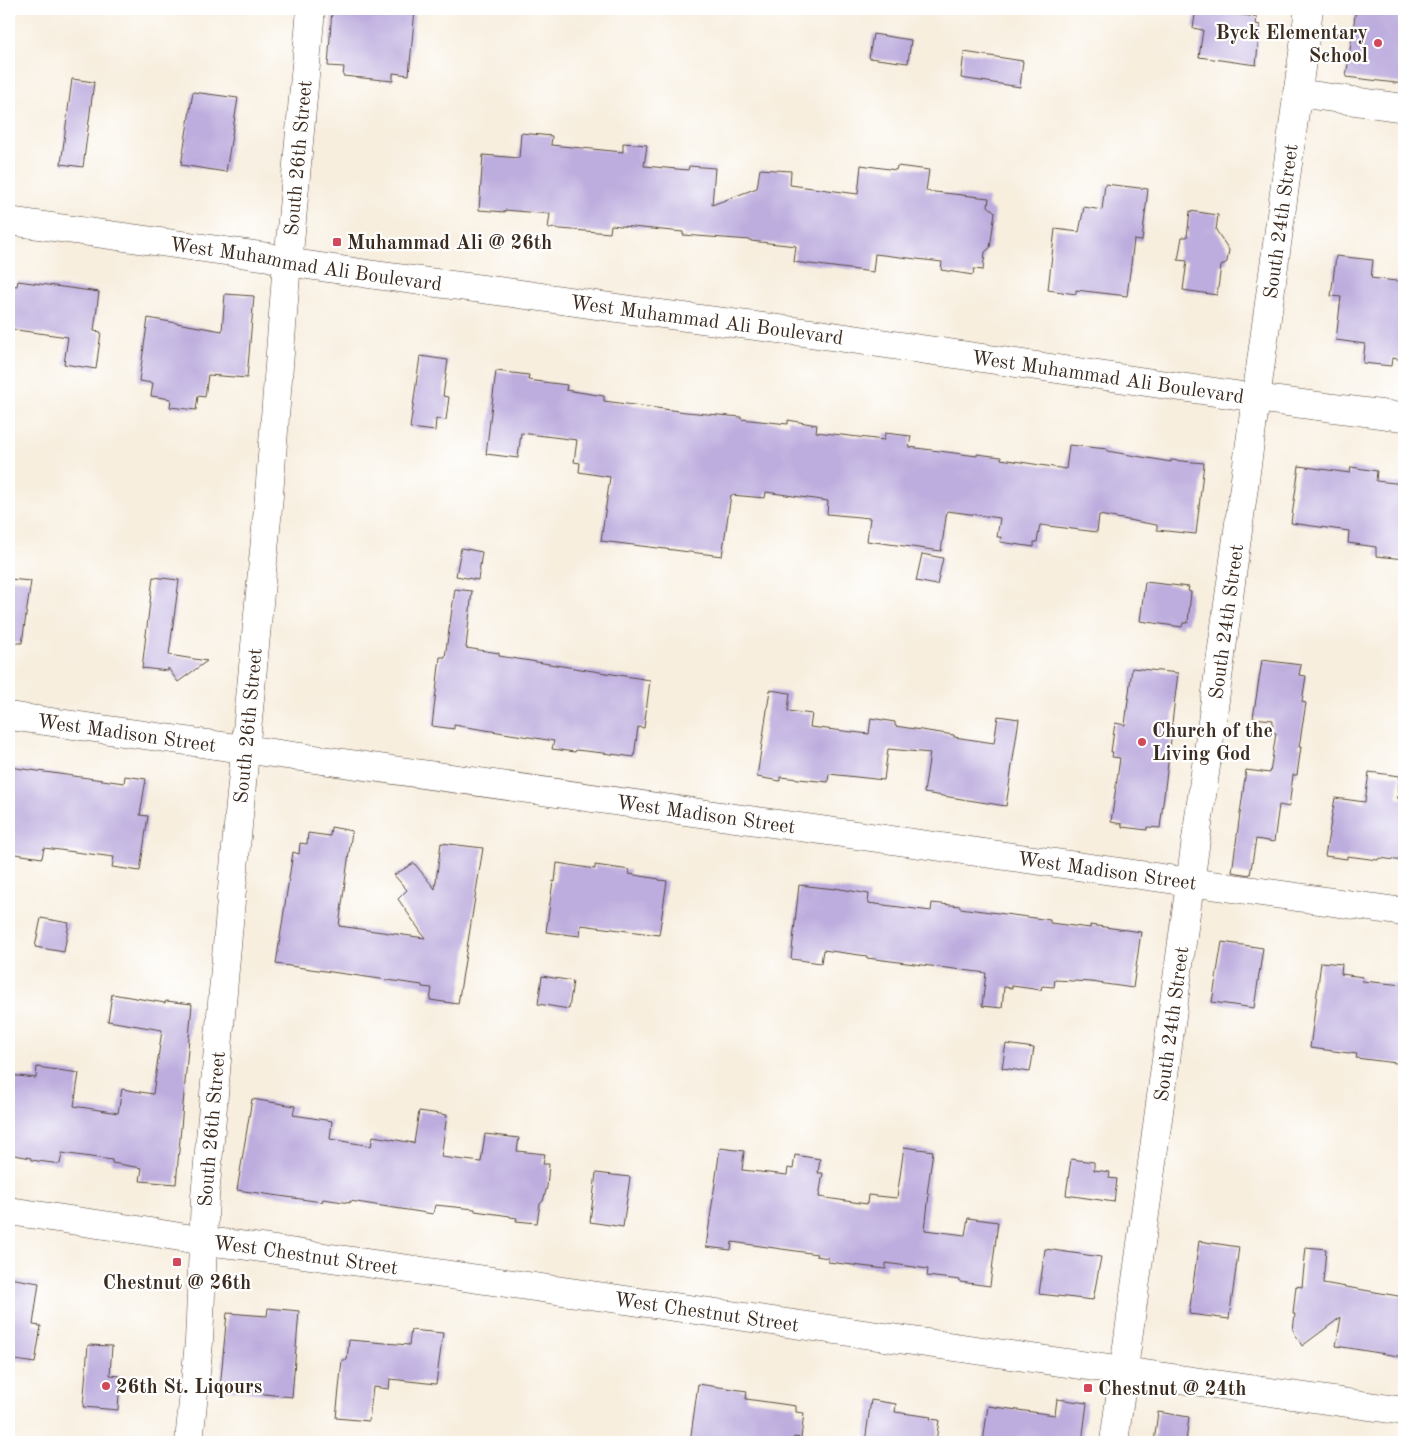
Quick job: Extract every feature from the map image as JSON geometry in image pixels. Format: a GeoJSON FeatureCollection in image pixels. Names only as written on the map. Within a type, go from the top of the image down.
{"type":"FeatureCollection","features":[{"type":"Feature","properties":{"kind":"street","name":"South 26th Street"},"geometry":{"type":"LineString","coordinates":[[189,1442],[199,1342],[205,1197],[230,900],[268,508],[287,262],[290,253],[311,9]]}},
{"type":"Feature","properties":{"kind":"street","name":"South 24th Street"},"geometry":{"type":"LineString","coordinates":[[1114,1442],[1309,9]]}},
{"type":"Feature","properties":{"kind":"street"},"geometry":{"type":"LineString","coordinates":[[1297,93],[1404,108]]}},
{"type":"Feature","properties":{"kind":"street","name":"West Muhammad Ali Boulevard"},"geometry":{"type":"LineString","coordinates":[[9,221],[269,257],[287,262],[442,284],[1404,417]]}},
{"type":"Feature","properties":{"kind":"street","name":"West Madison Street"},"geometry":{"type":"LineString","coordinates":[[9,716],[1404,912]]}},
{"type":"Feature","properties":{"kind":"street","name":"West Chestnut Street"},"geometry":{"type":"LineString","coordinates":[[9,1212],[1404,1411]]}},
{"type":"Feature","properties":{"kind":"building"},"geometry":{"type":"Polygon","coordinates":[[[332,9],[415,9],[409,75],[393,73],[393,81],[343,76],[344,67],[328,66],[332,9]]]}},
{"type":"Feature","properties":{"kind":"building"},"geometry":{"type":"Polygon","coordinates":[[[1196,9],[1257,17],[1256,24],[1260,25],[1256,65],[1199,57],[1203,30],[1193,28],[1196,9]]]}},
{"type":"Feature","properties":{"kind":"building","name":"Byck Elementary School"},"geometry":{"type":"Polygon","coordinates":[[[1356,9],[1404,9],[1404,84],[1346,77],[1356,9]]]}},
{"type":"Feature","properties":{"kind":"building"},"geometry":{"type":"Polygon","coordinates":[[[873,34],[911,40],[908,63],[869,58],[873,34]]]}},
{"type":"Feature","properties":{"kind":"building"},"geometry":{"type":"Polygon","coordinates":[[[964,52],[1023,61],[1020,87],[961,78],[964,52]]]}},
{"type":"Feature","properties":{"kind":"building"},"geometry":{"type":"Polygon","coordinates":[[[72,79],[94,82],[83,167],[61,164],[72,79]]]}},
{"type":"Feature","properties":{"kind":"building"},"geometry":{"type":"Polygon","coordinates":[[[193,92],[238,98],[226,172],[181,165],[193,92]]]}},
{"type":"Feature","properties":{"kind":"building"},"geometry":{"type":"Polygon","coordinates":[[[521,133],[552,136],[551,145],[623,152],[623,143],[647,145],[644,166],[688,170],[689,166],[715,168],[712,205],[757,188],[760,169],[791,171],[790,185],[858,194],[861,165],[896,170],[897,166],[929,170],[926,191],[989,198],[988,206],[995,212],[990,248],[985,252],[983,270],[974,269],[973,275],[941,270],[942,262],[875,254],[873,272],[794,262],[796,246],[751,240],[683,235],[683,232],[611,225],[610,233],[548,228],[550,214],[479,210],[483,155],[519,158],[521,133]]]}},
{"type":"Feature","properties":{"kind":"building"},"geometry":{"type":"Polygon","coordinates":[[[1105,184],[1148,189],[1142,241],[1134,240],[1127,296],[1076,290],[1076,294],[1048,290],[1055,229],[1079,232],[1084,207],[1102,210],[1105,184]]]}},
{"type":"Feature","properties":{"kind":"building"},"geometry":{"type":"Polygon","coordinates":[[[1190,211],[1218,215],[1216,230],[1229,250],[1227,262],[1221,266],[1217,295],[1183,290],[1187,261],[1178,260],[1182,237],[1187,237],[1190,211]]]}},
{"type":"Feature","properties":{"kind":"building"},"geometry":{"type":"Polygon","coordinates":[[[1336,256],[1373,260],[1371,278],[1404,282],[1404,360],[1392,358],[1391,366],[1363,363],[1365,344],[1336,340],[1341,297],[1331,296],[1336,256]]]}},
{"type":"Feature","properties":{"kind":"building"},"geometry":{"type":"Polygon","coordinates":[[[18,281],[99,292],[94,331],[101,332],[96,369],[64,364],[68,337],[9,329],[9,285],[17,286],[18,281]]]}},
{"type":"Feature","properties":{"kind":"building"},"geometry":{"type":"Polygon","coordinates":[[[225,294],[254,296],[247,378],[208,375],[205,397],[198,396],[196,410],[170,407],[171,399],[151,396],[153,383],[139,381],[148,318],[222,331],[225,294]]]}},
{"type":"Feature","properties":{"kind":"building"},"geometry":{"type":"Polygon","coordinates":[[[420,356],[448,360],[443,396],[449,397],[446,420],[436,419],[435,431],[410,428],[420,356]]]}},
{"type":"Feature","properties":{"kind":"building"},"geometry":{"type":"Polygon","coordinates":[[[496,371],[529,375],[528,380],[567,385],[566,390],[604,396],[604,401],[788,424],[788,420],[817,425],[816,432],[884,440],[885,433],[911,436],[909,447],[977,456],[977,454],[1001,457],[1001,459],[1066,469],[1069,445],[1107,449],[1107,451],[1171,462],[1171,460],[1204,463],[1196,534],[1157,530],[1157,525],[1099,515],[1097,532],[1040,525],[1037,542],[1034,542],[1034,547],[1000,542],[1001,537],[997,537],[1000,518],[947,511],[941,551],[867,541],[870,518],[827,514],[828,501],[766,492],[765,498],[731,495],[722,556],[601,541],[610,477],[579,472],[580,463],[574,462],[577,440],[521,433],[518,458],[486,454],[496,371]]]}},
{"type":"Feature","properties":{"kind":"building"},"geometry":{"type":"Polygon","coordinates":[[[1299,466],[1350,473],[1351,467],[1377,471],[1376,481],[1404,484],[1404,559],[1376,556],[1376,547],[1348,543],[1349,531],[1291,523],[1299,466]]]}},
{"type":"Feature","properties":{"kind":"building"},"geometry":{"type":"Polygon","coordinates":[[[461,548],[482,552],[478,580],[456,576],[461,548]]]}},
{"type":"Feature","properties":{"kind":"building"},"geometry":{"type":"Polygon","coordinates":[[[922,554],[943,558],[937,585],[916,581],[922,554]]]}},
{"type":"Feature","properties":{"kind":"building"},"geometry":{"type":"Polygon","coordinates":[[[153,577],[179,580],[169,655],[207,661],[178,682],[168,668],[168,671],[142,668],[153,577]]]}},
{"type":"Feature","properties":{"kind":"building"},"geometry":{"type":"Polygon","coordinates":[[[9,579],[31,581],[22,643],[9,643],[9,579]]]}},
{"type":"Feature","properties":{"kind":"building"},"geometry":{"type":"Polygon","coordinates":[[[1145,582],[1189,587],[1188,591],[1191,592],[1188,623],[1183,623],[1182,627],[1140,621],[1145,582]]]}},
{"type":"Feature","properties":{"kind":"building"},"geometry":{"type":"Polygon","coordinates":[[[455,589],[472,591],[466,648],[499,653],[499,656],[650,680],[644,728],[638,727],[634,757],[552,749],[554,741],[454,725],[454,729],[432,726],[440,657],[445,657],[455,589]]]}},
{"type":"Feature","properties":{"kind":"building"},"geometry":{"type":"Polygon","coordinates":[[[1262,660],[1301,665],[1299,675],[1306,676],[1302,702],[1306,703],[1297,775],[1293,775],[1289,807],[1279,805],[1274,842],[1256,839],[1250,875],[1232,872],[1246,770],[1270,773],[1276,733],[1272,732],[1273,720],[1253,718],[1262,660]]]}},
{"type":"Feature","properties":{"kind":"building","name":"Church of the Living God"},"geometry":{"type":"Polygon","coordinates":[[[1132,668],[1178,673],[1160,828],[1147,827],[1147,830],[1122,827],[1122,824],[1111,822],[1120,758],[1112,757],[1113,752],[1111,752],[1115,723],[1125,725],[1132,668]]]}},
{"type":"Feature","properties":{"kind":"building"},"geometry":{"type":"Polygon","coordinates":[[[770,690],[790,693],[788,711],[812,714],[810,727],[869,734],[871,718],[895,722],[895,726],[994,743],[998,716],[1019,719],[1006,806],[924,793],[930,753],[888,749],[884,780],[829,774],[828,782],[780,777],[780,781],[757,777],[770,690]]]}},
{"type":"Feature","properties":{"kind":"building"},"geometry":{"type":"Polygon","coordinates":[[[9,767],[124,783],[125,776],[146,779],[140,815],[148,816],[140,871],[112,867],[114,857],[44,848],[42,858],[9,853],[9,767]]]}},
{"type":"Feature","properties":{"kind":"building"},"geometry":{"type":"Polygon","coordinates":[[[1369,772],[1400,776],[1397,798],[1404,799],[1404,861],[1347,856],[1347,859],[1325,856],[1335,798],[1365,802],[1369,772]]]}},
{"type":"Feature","properties":{"kind":"building"},"geometry":{"type":"Polygon","coordinates":[[[331,827],[352,831],[339,926],[425,938],[398,899],[407,890],[394,875],[414,863],[435,889],[441,843],[483,848],[458,1004],[430,1000],[432,988],[422,987],[422,985],[276,964],[293,852],[299,854],[300,843],[307,844],[308,833],[330,836],[331,827]]]}},
{"type":"Feature","properties":{"kind":"building"},"geometry":{"type":"Polygon","coordinates":[[[557,863],[595,869],[595,865],[630,870],[629,874],[667,881],[659,935],[581,925],[580,936],[546,932],[557,863]]]}},
{"type":"Feature","properties":{"kind":"building"},"geometry":{"type":"Polygon","coordinates":[[[799,885],[835,888],[869,894],[868,903],[931,911],[932,903],[1050,920],[1050,923],[1090,928],[1090,925],[1141,932],[1133,988],[1091,982],[1055,980],[1054,987],[1042,986],[1041,990],[1012,986],[1012,988],[1004,987],[1002,1008],[982,1006],[986,973],[867,958],[867,956],[823,950],[821,963],[791,959],[799,885]]]}},
{"type":"Feature","properties":{"kind":"building"},"geometry":{"type":"Polygon","coordinates":[[[41,918],[69,923],[64,952],[35,947],[41,918]]]}},
{"type":"Feature","properties":{"kind":"building"},"geometry":{"type":"Polygon","coordinates":[[[1222,942],[1263,948],[1254,1008],[1212,1002],[1222,942]]]}},
{"type":"Feature","properties":{"kind":"building"},"geometry":{"type":"Polygon","coordinates":[[[1321,962],[1342,964],[1341,974],[1363,977],[1362,981],[1404,985],[1404,1064],[1356,1058],[1357,1054],[1310,1048],[1321,962]]]}},
{"type":"Feature","properties":{"kind":"building"},"geometry":{"type":"Polygon","coordinates":[[[542,976],[573,981],[569,1009],[538,1004],[542,976]]]}},
{"type":"Feature","properties":{"kind":"building"},"geometry":{"type":"Polygon","coordinates":[[[112,994],[165,1003],[166,1001],[192,1004],[176,1184],[140,1181],[142,1168],[112,1163],[112,1160],[62,1153],[60,1164],[31,1160],[31,1158],[9,1154],[9,1075],[36,1078],[37,1067],[79,1073],[74,1106],[118,1113],[122,1089],[153,1094],[162,1030],[108,1021],[112,994]]]}},
{"type":"Feature","properties":{"kind":"building"},"geometry":{"type":"Polygon","coordinates":[[[1006,1044],[1034,1048],[1030,1072],[1002,1068],[1006,1044]]]}},
{"type":"Feature","properties":{"kind":"building"},"geometry":{"type":"Polygon","coordinates":[[[252,1099],[295,1106],[293,1115],[332,1121],[330,1139],[371,1146],[373,1136],[414,1143],[419,1111],[447,1115],[441,1157],[481,1162],[485,1134],[519,1138],[517,1151],[545,1154],[543,1164],[549,1164],[547,1187],[543,1201],[540,1204],[537,1223],[516,1221],[517,1218],[475,1211],[475,1209],[435,1205],[433,1214],[350,1201],[350,1203],[323,1199],[322,1202],[237,1190],[252,1099]]]}},
{"type":"Feature","properties":{"kind":"building"},"geometry":{"type":"Polygon","coordinates":[[[904,1147],[933,1151],[927,1194],[929,1194],[925,1230],[965,1235],[968,1218],[998,1222],[990,1286],[927,1276],[928,1269],[886,1263],[886,1269],[828,1262],[828,1258],[816,1256],[817,1254],[732,1242],[731,1250],[706,1247],[720,1148],[744,1151],[742,1170],[787,1175],[788,1168],[793,1169],[795,1155],[820,1159],[818,1173],[823,1173],[819,1197],[867,1204],[868,1195],[897,1198],[904,1147]]]}},
{"type":"Feature","properties":{"kind":"building"},"geometry":{"type":"Polygon","coordinates":[[[1071,1159],[1094,1162],[1094,1170],[1110,1172],[1109,1178],[1117,1179],[1114,1202],[1066,1195],[1071,1159]]]}},
{"type":"Feature","properties":{"kind":"building"},"geometry":{"type":"Polygon","coordinates":[[[596,1173],[630,1177],[623,1227],[590,1222],[596,1173]]]}},
{"type":"Feature","properties":{"kind":"building"},"geometry":{"type":"Polygon","coordinates":[[[1199,1241],[1239,1247],[1229,1319],[1189,1314],[1199,1241]]]}},
{"type":"Feature","properties":{"kind":"building"},"geometry":{"type":"Polygon","coordinates":[[[1306,1247],[1326,1249],[1323,1283],[1404,1297],[1404,1357],[1336,1346],[1341,1317],[1302,1346],[1293,1330],[1295,1314],[1293,1314],[1296,1286],[1302,1287],[1306,1247]]]}},
{"type":"Feature","properties":{"kind":"building"},"geometry":{"type":"Polygon","coordinates":[[[1045,1249],[1101,1257],[1093,1300],[1039,1294],[1045,1249]]]}},
{"type":"Feature","properties":{"kind":"building"},"geometry":{"type":"Polygon","coordinates":[[[9,1278],[39,1283],[33,1325],[41,1326],[35,1363],[9,1359],[9,1278]]]}},
{"type":"Feature","properties":{"kind":"building"},"geometry":{"type":"Polygon","coordinates":[[[268,1308],[299,1311],[292,1397],[220,1389],[227,1313],[267,1316],[268,1308]]]}},
{"type":"Feature","properties":{"kind":"building"},"geometry":{"type":"Polygon","coordinates":[[[411,1330],[443,1333],[436,1384],[390,1379],[389,1389],[373,1387],[369,1421],[336,1418],[342,1360],[347,1360],[349,1340],[409,1345],[411,1330]]]}},
{"type":"Feature","properties":{"kind":"building"},"geometry":{"type":"Polygon","coordinates":[[[88,1345],[112,1346],[110,1375],[120,1376],[118,1410],[83,1407],[88,1345]]]}},
{"type":"Feature","properties":{"kind":"building"},"geometry":{"type":"Polygon","coordinates":[[[698,1384],[747,1391],[746,1399],[796,1406],[796,1412],[804,1413],[801,1438],[794,1437],[793,1442],[690,1442],[698,1384]]]}},
{"type":"Feature","properties":{"kind":"building"},"geometry":{"type":"Polygon","coordinates":[[[1057,1399],[1087,1403],[1082,1442],[983,1442],[988,1406],[1055,1415],[1057,1399]]]}},
{"type":"Feature","properties":{"kind":"building"},"geometry":{"type":"Polygon","coordinates":[[[871,1400],[896,1404],[895,1412],[931,1417],[930,1419],[939,1420],[936,1442],[865,1442],[871,1400]]]}},
{"type":"Feature","properties":{"kind":"building"},"geometry":{"type":"Polygon","coordinates":[[[1158,1412],[1189,1417],[1186,1442],[1154,1442],[1158,1412]]]}},
{"type":"Feature","properties":{"kind":"place","name":"Byck Elementary School"},"geometry":{"type":"Point","coordinates":[1378,43]}},
{"type":"Feature","properties":{"kind":"place","name":"Muhammad Ali @ 26th"},"geometry":{"type":"Point","coordinates":[337,242]}},
{"type":"Feature","properties":{"kind":"place","name":"Church of the Living God"},"geometry":{"type":"Point","coordinates":[1142,742]}},
{"type":"Feature","properties":{"kind":"place","name":"Chestnut @ 26th"},"geometry":{"type":"Point","coordinates":[177,1262]}},
{"type":"Feature","properties":{"kind":"place","name":"26th St. Liqours"},"geometry":{"type":"Point","coordinates":[106,1386]}},
{"type":"Feature","properties":{"kind":"place","name":"Chestnut @ 24th"},"geometry":{"type":"Point","coordinates":[1088,1388]}}]}
